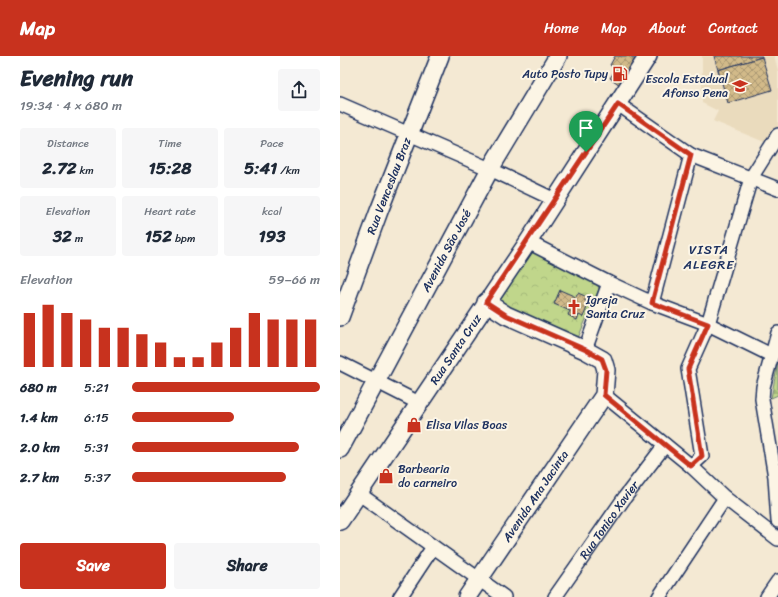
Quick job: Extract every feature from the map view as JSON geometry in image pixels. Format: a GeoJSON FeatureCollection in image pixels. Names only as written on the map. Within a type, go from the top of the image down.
{"type":"FeatureCollection","features":[{"type":"Feature","properties":{"kind":"main road","name":"Rua Venceslau Braz"},"geometry":{"type":"LineString","coordinates":[[340,317],[440,56]]}},
{"type":"Feature","properties":{"kind":"main road","name":"Avenida São José"},"geometry":{"type":"LineString","coordinates":[[340,449],[490,169],[558,56]]}},
{"type":"Feature","properties":{"kind":"main road","name":"Rua Santa Cruz"},"geometry":{"type":"LineString","coordinates":[[340,521],[486,302],[528,242],[618,104],[645,57]]}},
{"type":"Feature","properties":{"kind":"main road"},"geometry":{"type":"LineString","coordinates":[[486,302],[506,315],[586,350],[604,362],[606,370],[604,395]]}},
{"type":"Feature","properties":{"kind":"main road","name":"Avenida Ana Jacinta"},"geometry":{"type":"LineString","coordinates":[[467,597],[604,395]]}},
{"type":"Feature","properties":{"kind":"street"},"geometry":{"type":"LineString","coordinates":[[340,104],[490,169],[555,200]]}},
{"type":"Feature","properties":{"kind":"street"},"geometry":{"type":"LineString","coordinates":[[618,104],[691,155],[778,189]]}},
{"type":"Feature","properties":{"kind":"street"},"geometry":{"type":"LineString","coordinates":[[691,466],[702,456],[688,369],[708,324],[751,178],[778,135]]}},
{"type":"Feature","properties":{"kind":"street"},"geometry":{"type":"LineString","coordinates":[[652,303],[691,155]]}},
{"type":"Feature","properties":{"kind":"street"},"geometry":{"type":"LineString","coordinates":[[528,242],[652,303],[708,324],[771,355]]}},
{"type":"Feature","properties":{"kind":"street"},"geometry":{"type":"LineString","coordinates":[[586,350],[609,283]]}},
{"type":"Feature","properties":{"kind":"street"},"geometry":{"type":"LineString","coordinates":[[751,517],[777,517],[774,477],[762,399],[771,355],[778,333]]}},
{"type":"Feature","properties":{"kind":"street"},"geometry":{"type":"LineString","coordinates":[[340,363],[420,403]]}},
{"type":"Feature","properties":{"kind":"street"},"geometry":{"type":"LineString","coordinates":[[604,395],[691,466],[725,498],[778,539]]}},
{"type":"Feature","properties":{"kind":"street","name":"Rua Tonico Xavier"},"geometry":{"type":"LineString","coordinates":[[555,597],[625,497],[665,445]]}},
{"type":"Feature","properties":{"kind":"street"},"geometry":{"type":"LineString","coordinates":[[358,493],[504,597]]}},
{"type":"Feature","properties":{"kind":"street"},"geometry":{"type":"LineString","coordinates":[[658,597],[725,498]]}},
{"type":"Feature","properties":{"kind":"street"},"geometry":{"type":"LineString","coordinates":[[400,597],[433,547]]}},
{"type":"Feature","properties":{"kind":"street"},"geometry":{"type":"LineString","coordinates":[[767,597],[778,581]]}},
{"type":"Feature","properties":{"kind":"shaded area","name":"Escola Estadual Afonso Pena"},"geometry":{"type":"Polygon","coordinates":[[[702,56],[774,56],[778,70],[778,126],[767,143],[713,121],[718,111],[702,103],[702,56]]]}},
{"type":"Feature","properties":{"kind":"green space"},"geometry":{"type":"Polygon","coordinates":[[[534,248],[597,281],[599,289],[578,338],[506,310],[498,296],[534,248]]]}},
{"type":"Feature","properties":{"kind":"green space"},"geometry":{"type":"Polygon","coordinates":[[[778,363],[778,395],[771,398],[778,363]]]}},
{"type":"Feature","properties":{"kind":"building","name":"Auto Posto Tupy"},"geometry":{"type":"Polygon","coordinates":[[[615,56],[630,56],[636,60],[620,85],[610,78],[616,69],[610,65],[615,56]]]}},
{"type":"Feature","properties":{"kind":"building"},"geometry":{"type":"Polygon","coordinates":[[[714,56],[762,56],[762,57],[718,70],[714,56]]]}},
{"type":"Feature","properties":{"kind":"building"},"geometry":{"type":"Polygon","coordinates":[[[762,57],[772,90],[728,103],[718,70],[762,57]]]}},
{"type":"Feature","properties":{"kind":"building","name":"Igreja Santa Cruz"},"geometry":{"type":"Polygon","coordinates":[[[560,290],[576,297],[578,293],[587,297],[585,301],[589,303],[583,317],[579,315],[577,320],[568,315],[570,311],[554,304],[560,290]]]}},
{"type":"Feature","properties":{"kind":"place","name":"Auto Posto Tupy"},"geometry":{"type":"Point","coordinates":[620,74]}},
{"type":"Feature","properties":{"kind":"place","name":"Escola Estadual Afonso Pena"},"geometry":{"type":"Point","coordinates":[740,86]}},
{"type":"Feature","properties":{"kind":"place","name":"Igreja Santa Cruz"},"geometry":{"type":"Point","coordinates":[574,307]}},
{"type":"Feature","properties":{"kind":"place","name":"Elisa Vilas Boas"},"geometry":{"type":"Point","coordinates":[414,425]}},
{"type":"Feature","properties":{"kind":"place","name":"Barbearia do carneiro"},"geometry":{"type":"Point","coordinates":[386,476]}},
{"type":"Feature","properties":{"kind":"district","name":"VISTA ALEGRE"},"geometry":{"type":"Point","coordinates":[709,256]}},
{"type":"Feature","properties":{"kind":"route"},"geometry":{"type":"LineString","coordinates":[[618,104],[691,155],[652,303],[708,324],[688,369],[702,456],[691,466],[604,395],[606,370],[602,359],[586,350],[506,315],[486,302],[528,242],[586,152],[618,104]]}}]}
